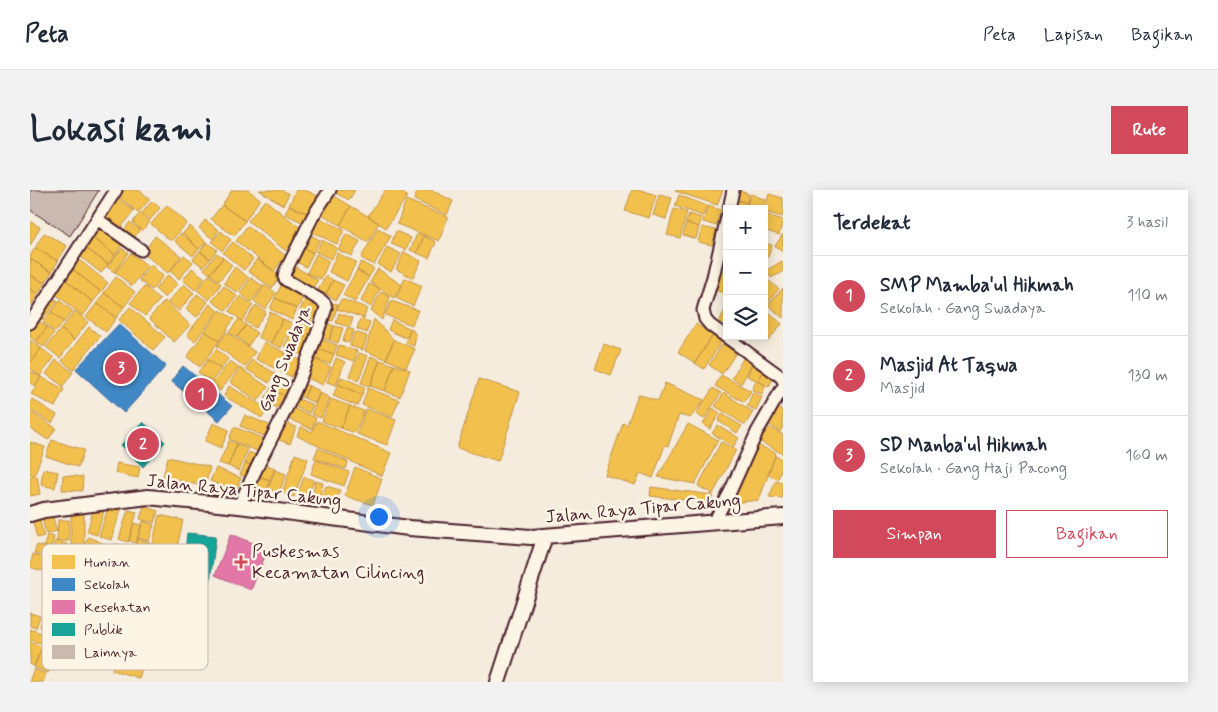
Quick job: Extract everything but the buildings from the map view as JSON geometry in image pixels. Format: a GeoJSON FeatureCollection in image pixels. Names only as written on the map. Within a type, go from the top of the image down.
{"type":"FeatureCollection","features":[{"type":"Feature","properties":{"kind":"street"},"geometry":{"type":"LineString","coordinates":[[30,323],[116,190]]}},
{"type":"Feature","properties":{"kind":"street","name":"Gang Swadaya"},"geometry":{"type":"LineString","coordinates":[[239,506],[296,387],[326,308],[322,301],[286,280],[284,272],[313,216],[330,190]]}},
{"type":"Feature","properties":{"kind":"street"},"geometry":{"type":"LineString","coordinates":[[730,205],[733,190]]}},
{"type":"Feature","properties":{"kind":"street"},"geometry":{"type":"LineString","coordinates":[[97,219],[141,250]]}},
{"type":"Feature","properties":{"kind":"street"},"geometry":{"type":"LineString","coordinates":[[723,235],[703,310],[705,319],[710,326],[783,380]]}},
{"type":"Feature","properties":{"kind":"street"},"geometry":{"type":"LineString","coordinates":[[714,522],[730,492],[757,432],[783,388]]}},
{"type":"Feature","properties":{"kind":"street","name":"Jalan Raya Tipar Cakung"},"geometry":{"type":"LineString","coordinates":[[30,514],[44,510],[148,496],[409,528],[530,537],[783,517]]}},
{"type":"Feature","properties":{"kind":"street"},"geometry":{"type":"LineString","coordinates":[[498,682],[545,536]]}},
{"type":"Feature","properties":{"kind":"place","name":"SD Manba'ul Hikmah"},"geometry":{"type":"Point","coordinates":[121,368]}},
{"type":"Feature","properties":{"kind":"place","name":"SMP Mamba'ul Hikmah"},"geometry":{"type":"Point","coordinates":[201,394]}},
{"type":"Feature","properties":{"kind":"place","name":"Masjid At Taqwa"},"geometry":{"type":"Point","coordinates":[143,444]}},
{"type":"Feature","properties":{"kind":"place","name":"Puskesmas Kecamatan Cilincing"},"geometry":{"type":"Point","coordinates":[241,562]}}]}
